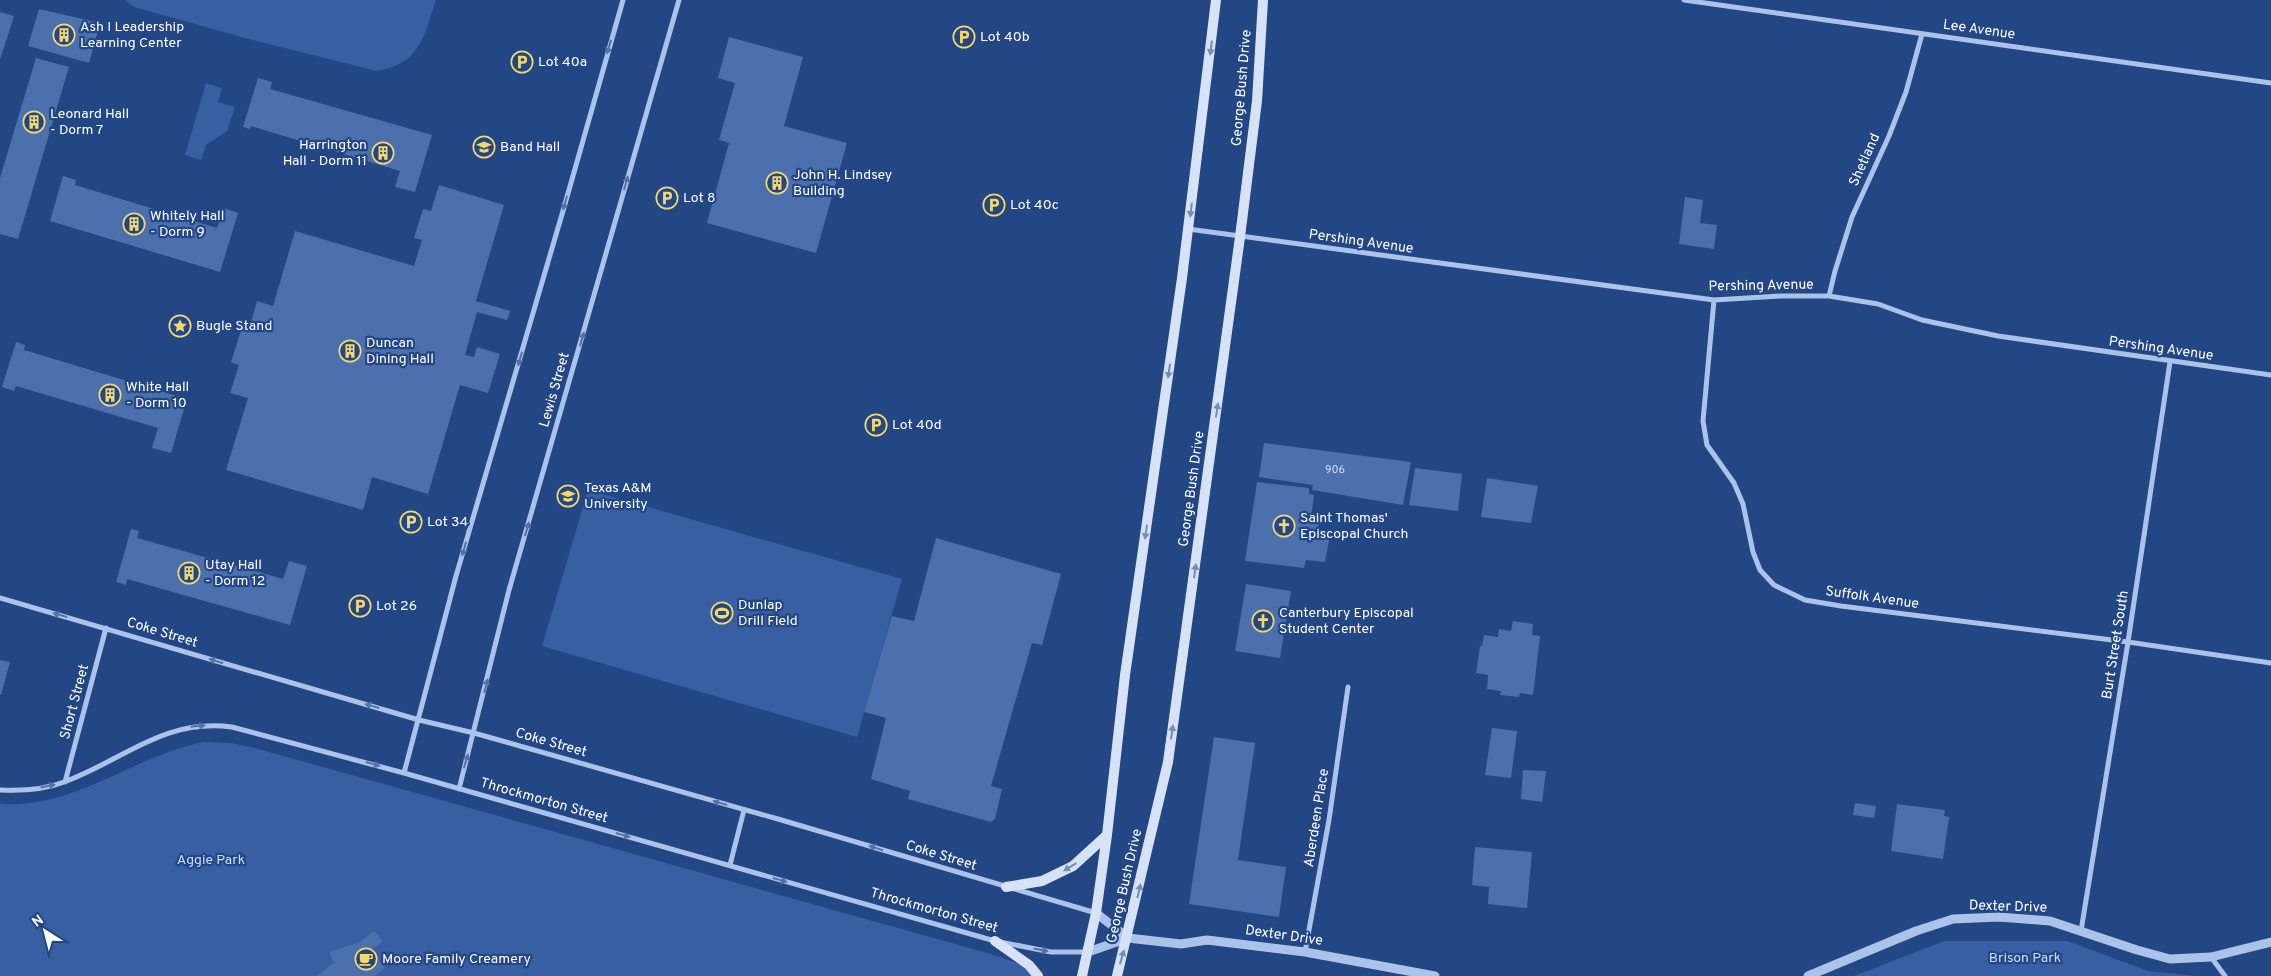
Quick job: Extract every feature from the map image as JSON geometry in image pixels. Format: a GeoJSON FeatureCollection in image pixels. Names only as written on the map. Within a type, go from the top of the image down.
{"type":"FeatureCollection","features":[{"type":"Feature","properties":{"kind":"main road","name":"George Bush Drive"},"geometry":{"type":"LineString","coordinates":[[1082,976],[1096,914],[1107,835],[1125,675],[1188,229],[1216,0]]}},
{"type":"Feature","properties":{"kind":"main road","name":"George Bush Drive"},"geometry":{"type":"LineString","coordinates":[[1117,976],[1128,938],[1168,762],[1257,101],[1263,0]]}},
{"type":"Feature","properties":{"kind":"main road"},"geometry":{"type":"LineString","coordinates":[[1006,887],[1042,881],[1073,866],[1107,835]]}},
{"type":"Feature","properties":{"kind":"main road"},"geometry":{"type":"LineString","coordinates":[[995,941],[1029,965],[1038,976]]}},
{"type":"Feature","properties":{"kind":"street"},"geometry":{"type":"LineString","coordinates":[[404,773],[456,576],[623,0]]}},
{"type":"Feature","properties":{"kind":"street","name":"Lewis Street"},"geometry":{"type":"LineString","coordinates":[[459,789],[509,590],[679,0]]}},
{"type":"Feature","properties":{"kind":"street","name":"Lee Avenue"},"geometry":{"type":"LineString","coordinates":[[1684,0],[2271,83]]}},
{"type":"Feature","properties":{"kind":"street","name":"Shetland"},"geometry":{"type":"LineString","coordinates":[[1829,296],[1834,271],[1852,217],[1889,136],[1906,92],[1922,34]]}},
{"type":"Feature","properties":{"kind":"street","name":"Pershing Avenue"},"geometry":{"type":"LineString","coordinates":[[1188,229],[1714,300],[1781,296],[1829,296],[1878,304],[1922,320],[1998,336],[2271,375]]}},
{"type":"Feature","properties":{"kind":"street","name":"Suffolk Avenue"},"geometry":{"type":"LineString","coordinates":[[1714,300],[1703,421],[1707,445],[1734,484],[1743,504],[1752,552],[1760,570],[1774,585],[1805,600],[1823,603],[2128,642],[2271,663]]}},
{"type":"Feature","properties":{"kind":"street","name":"Burt Street South"},"geometry":{"type":"LineString","coordinates":[[2081,931],[2128,642],[2170,362]]}},
{"type":"Feature","properties":{"kind":"street","name":"Coke Street"},"geometry":{"type":"LineString","coordinates":[[0,598],[419,720],[474,733],[744,810],[1096,914]]}},
{"type":"Feature","properties":{"kind":"street","name":"Short Street"},"geometry":{"type":"LineString","coordinates":[[65,782],[106,628]]}},
{"type":"Feature","properties":{"kind":"street","name":"Aberdeen Place"},"geometry":{"type":"LineString","coordinates":[[1306,952],[1329,820],[1348,687]]}},
{"type":"Feature","properties":{"kind":"street","name":"Throckmorton Street"},"geometry":{"type":"LineString","coordinates":[[0,790],[24,791],[65,782],[160,735],[181,729],[208,726],[232,727],[255,731],[995,941],[1051,952],[1088,952]]}},
{"type":"Feature","properties":{"kind":"street"},"geometry":{"type":"LineString","coordinates":[[730,866],[744,810]]}},
{"type":"Feature","properties":{"kind":"street"},"geometry":{"type":"LineString","coordinates":[[1096,914],[1128,938]]}},
{"type":"Feature","properties":{"kind":"street","name":"Dexter Drive"},"geometry":{"type":"LineString","coordinates":[[1808,976],[1916,932],[1954,919],[1999,917],[2050,921],[2170,959],[2211,957],[2271,942]]}},
{"type":"Feature","properties":{"kind":"street"},"geometry":{"type":"LineString","coordinates":[[1088,952],[1128,938]]}},
{"type":"Feature","properties":{"kind":"street","name":"Dexter Drive"},"geometry":{"type":"LineString","coordinates":[[1128,938],[1181,944],[1207,940],[1306,952],[1435,976]]}},
{"type":"Feature","properties":{"kind":"street"},"geometry":{"type":"LineString","coordinates":[[2211,957],[2225,976]]}},
{"type":"Feature","properties":{"kind":"green space"},"geometry":{"type":"Polygon","coordinates":[[[125,0],[436,0],[423,36],[411,55],[403,62],[377,71],[245,38],[134,7],[125,0]]]}},
{"type":"Feature","properties":{"kind":"green space"},"geometry":{"type":"Polygon","coordinates":[[[206,83],[222,88],[218,102],[235,107],[227,131],[206,145],[201,160],[185,155],[206,83]]]}},
{"type":"Feature","properties":{"kind":"green space","name":"Dunlap Drill Field"},"geometry":{"type":"Polygon","coordinates":[[[588,490],[902,579],[857,737],[542,646],[588,490]]]}},
{"type":"Feature","properties":{"kind":"green space","name":"Aggie Park"},"geometry":{"type":"Polygon","coordinates":[[[203,742],[231,743],[255,748],[991,954],[1021,965],[1035,976],[0,976],[0,804],[27,803],[53,799],[103,781],[177,749],[203,742]]]}},
{"type":"Feature","properties":{"kind":"green space","name":"Brison Park"},"geometry":{"type":"Polygon","coordinates":[[[1944,941],[2067,941],[2148,971],[2197,976],[1854,976],[1944,941]]]}},
{"type":"Feature","properties":{"kind":"building","name":"Ash I Leadership Learning Center"},"geometry":{"type":"Polygon","coordinates":[[[39,9],[100,23],[89,63],[28,46],[39,9]]]}},
{"type":"Feature","properties":{"kind":"building"},"geometry":{"type":"Polygon","coordinates":[[[0,12],[14,16],[0,60],[0,12]]]}},
{"type":"Feature","properties":{"kind":"building","name":"John H. Lindsey Building"},"geometry":{"type":"Polygon","coordinates":[[[729,37],[803,57],[784,126],[847,143],[816,253],[707,223],[729,143],[719,140],[735,83],[718,78],[729,37]]]}},
{"type":"Feature","properties":{"kind":"building","name":"Leonard Hall - Dorm 7"},"geometry":{"type":"Polygon","coordinates":[[[36,58],[69,67],[18,239],[0,234],[0,178],[36,58]]]}},
{"type":"Feature","properties":{"kind":"building","name":"Harrington Hall - Dorm 11"},"geometry":{"type":"Polygon","coordinates":[[[258,78],[272,82],[270,89],[432,135],[415,192],[395,187],[400,171],[251,126],[250,129],[243,127],[258,78]]]}},
{"type":"Feature","properties":{"kind":"building","name":"Whitely Hall - Dorm 9"},"geometry":{"type":"Polygon","coordinates":[[[63,176],[76,180],[75,185],[217,228],[224,208],[238,213],[220,272],[50,221],[63,176]]]}},
{"type":"Feature","properties":{"kind":"building","name":"Duncan Dining Hall"},"geometry":{"type":"Polygon","coordinates":[[[439,185],[504,205],[476,301],[510,311],[507,320],[477,312],[465,355],[474,357],[477,347],[500,354],[488,393],[460,385],[428,494],[372,477],[363,510],[226,470],[248,398],[230,393],[239,365],[231,362],[243,324],[250,326],[257,301],[273,306],[295,231],[414,266],[422,240],[414,238],[423,209],[431,211],[439,185]]]}},
{"type":"Feature","properties":{"kind":"building"},"geometry":{"type":"Polygon","coordinates":[[[1685,197],[1703,200],[1700,223],[1717,225],[1714,249],[1679,244],[1685,197]]]}},
{"type":"Feature","properties":{"kind":"building","name":"White Hall - Dorm 10"},"geometry":{"type":"Polygon","coordinates":[[[16,342],[25,345],[24,350],[187,399],[171,453],[152,448],[158,428],[16,386],[14,391],[2,387],[16,342]]]}},
{"type":"Feature","properties":{"kind":"building","name":"Saint Thomas' Episcopal Church"},"geometry":{"type":"Polygon","coordinates":[[[1264,443],[1411,462],[1403,505],[1312,490],[1313,485],[1259,477],[1264,443]]]}},
{"type":"Feature","properties":{"kind":"building"},"geometry":{"type":"Polygon","coordinates":[[[1415,468],[1462,474],[1458,511],[1409,505],[1415,468]]]}},
{"type":"Feature","properties":{"kind":"building"},"geometry":{"type":"Polygon","coordinates":[[[1487,478],[1538,486],[1531,523],[1481,517],[1487,478]]]}},
{"type":"Feature","properties":{"kind":"building","name":"Saint Thomas' Episcopal Church"},"geometry":{"type":"Polygon","coordinates":[[[1257,482],[1309,488],[1309,494],[1314,495],[1311,518],[1319,519],[1318,533],[1330,535],[1325,562],[1306,560],[1304,568],[1245,561],[1257,482]]]}},
{"type":"Feature","properties":{"kind":"building","name":"Utay Hall - Dorm 12"},"geometry":{"type":"Polygon","coordinates":[[[131,529],[139,531],[137,538],[283,579],[289,561],[307,566],[290,625],[127,579],[126,585],[116,582],[131,529]]]}},
{"type":"Feature","properties":{"kind":"building"},"geometry":{"type":"Polygon","coordinates":[[[936,538],[1061,574],[1042,645],[1032,643],[991,786],[1002,789],[995,819],[991,822],[908,799],[910,791],[871,779],[886,718],[864,712],[892,616],[914,621],[936,538]]]}},
{"type":"Feature","properties":{"kind":"building","name":"Canterbury Episcopal Student Center"},"geometry":{"type":"Polygon","coordinates":[[[1246,584],[1291,591],[1280,658],[1235,651],[1246,584]]]}},
{"type":"Feature","properties":{"kind":"building"},"geometry":{"type":"Polygon","coordinates":[[[1513,621],[1533,624],[1532,635],[1540,636],[1533,695],[1520,693],[1519,697],[1500,695],[1501,691],[1487,689],[1488,675],[1476,673],[1480,646],[1482,646],[1484,635],[1498,637],[1499,629],[1511,631],[1513,621]]]}},
{"type":"Feature","properties":{"kind":"building"},"geometry":{"type":"Polygon","coordinates":[[[0,660],[10,662],[1,695],[0,695],[0,660]]]}},
{"type":"Feature","properties":{"kind":"building"},"geometry":{"type":"Polygon","coordinates":[[[1492,728],[1517,731],[1511,778],[1485,775],[1492,728]]]}},
{"type":"Feature","properties":{"kind":"building"},"geometry":{"type":"Polygon","coordinates":[[[1214,737],[1255,743],[1238,860],[1286,867],[1279,917],[1189,904],[1214,737]]]}},
{"type":"Feature","properties":{"kind":"building"},"geometry":{"type":"Polygon","coordinates":[[[1523,770],[1546,771],[1542,802],[1521,799],[1523,770]]]}},
{"type":"Feature","properties":{"kind":"building"},"geometry":{"type":"Polygon","coordinates":[[[1855,803],[1876,806],[1874,818],[1853,815],[1855,803]]]}},
{"type":"Feature","properties":{"kind":"building"},"geometry":{"type":"Polygon","coordinates":[[[1897,804],[1945,810],[1944,816],[1949,817],[1943,859],[1891,851],[1897,804]]]}},
{"type":"Feature","properties":{"kind":"building"},"geometry":{"type":"Polygon","coordinates":[[[1475,847],[1532,852],[1527,908],[1488,904],[1489,887],[1472,885],[1475,847]]]}},
{"type":"Feature","properties":{"kind":"building"},"geometry":{"type":"Polygon","coordinates":[[[374,931],[383,941],[371,950],[385,968],[374,976],[317,976],[335,962],[329,952],[360,942],[374,931]]]}},
{"type":"Feature","properties":{"kind":"place","name":"Ash I Leadership Learning Center"},"geometry":{"type":"Point","coordinates":[64,35]}},
{"type":"Feature","properties":{"kind":"place","name":"Lot 40b"},"geometry":{"type":"Point","coordinates":[964,37]}},
{"type":"Feature","properties":{"kind":"place","name":"Lot 40a"},"geometry":{"type":"Point","coordinates":[522,62]}},
{"type":"Feature","properties":{"kind":"place","name":"Leonard Hall - Dorm 7"},"geometry":{"type":"Point","coordinates":[34,122]}},
{"type":"Feature","properties":{"kind":"place","name":"Band Hall"},"geometry":{"type":"Point","coordinates":[484,147]}},
{"type":"Feature","properties":{"kind":"place","name":"Harrington Hall - Dorm 11"},"geometry":{"type":"Point","coordinates":[383,153]}},
{"type":"Feature","properties":{"kind":"place","name":"John H. Lindsey Building"},"geometry":{"type":"Point","coordinates":[777,183]}},
{"type":"Feature","properties":{"kind":"place","name":"Lot 8"},"geometry":{"type":"Point","coordinates":[667,198]}},
{"type":"Feature","properties":{"kind":"place","name":"Lot 40c"},"geometry":{"type":"Point","coordinates":[994,205]}},
{"type":"Feature","properties":{"kind":"place","name":"Whitely Hall - Dorm 9"},"geometry":{"type":"Point","coordinates":[134,224]}},
{"type":"Feature","properties":{"kind":"place","name":"Bugle Stand"},"geometry":{"type":"Point","coordinates":[180,326]}},
{"type":"Feature","properties":{"kind":"place","name":"Duncan Dining Hall"},"geometry":{"type":"Point","coordinates":[350,351]}},
{"type":"Feature","properties":{"kind":"place","name":"White Hall - Dorm 10"},"geometry":{"type":"Point","coordinates":[110,395]}},
{"type":"Feature","properties":{"kind":"place","name":"Lot 40d"},"geometry":{"type":"Point","coordinates":[876,425]}},
{"type":"Feature","properties":{"kind":"place","name":"Texas A&M University"},"geometry":{"type":"Point","coordinates":[568,496]}},
{"type":"Feature","properties":{"kind":"place","name":"Lot 34"},"geometry":{"type":"Point","coordinates":[411,522]}},
{"type":"Feature","properties":{"kind":"place","name":"Saint Thomas' Episcopal Church"},"geometry":{"type":"Point","coordinates":[1284,526]}},
{"type":"Feature","properties":{"kind":"place","name":"Utay Hall - Dorm 12"},"geometry":{"type":"Point","coordinates":[189,573]}},
{"type":"Feature","properties":{"kind":"place","name":"Lot 26"},"geometry":{"type":"Point","coordinates":[360,606]}},
{"type":"Feature","properties":{"kind":"place","name":"Dunlap Drill Field"},"geometry":{"type":"Point","coordinates":[722,613]}},
{"type":"Feature","properties":{"kind":"place","name":"Canterbury Episcopal Student Center"},"geometry":{"type":"Point","coordinates":[1263,621]}},
{"type":"Feature","properties":{"kind":"place","name":"Moore Family Creamery"},"geometry":{"type":"Point","coordinates":[366,959]}}]}
